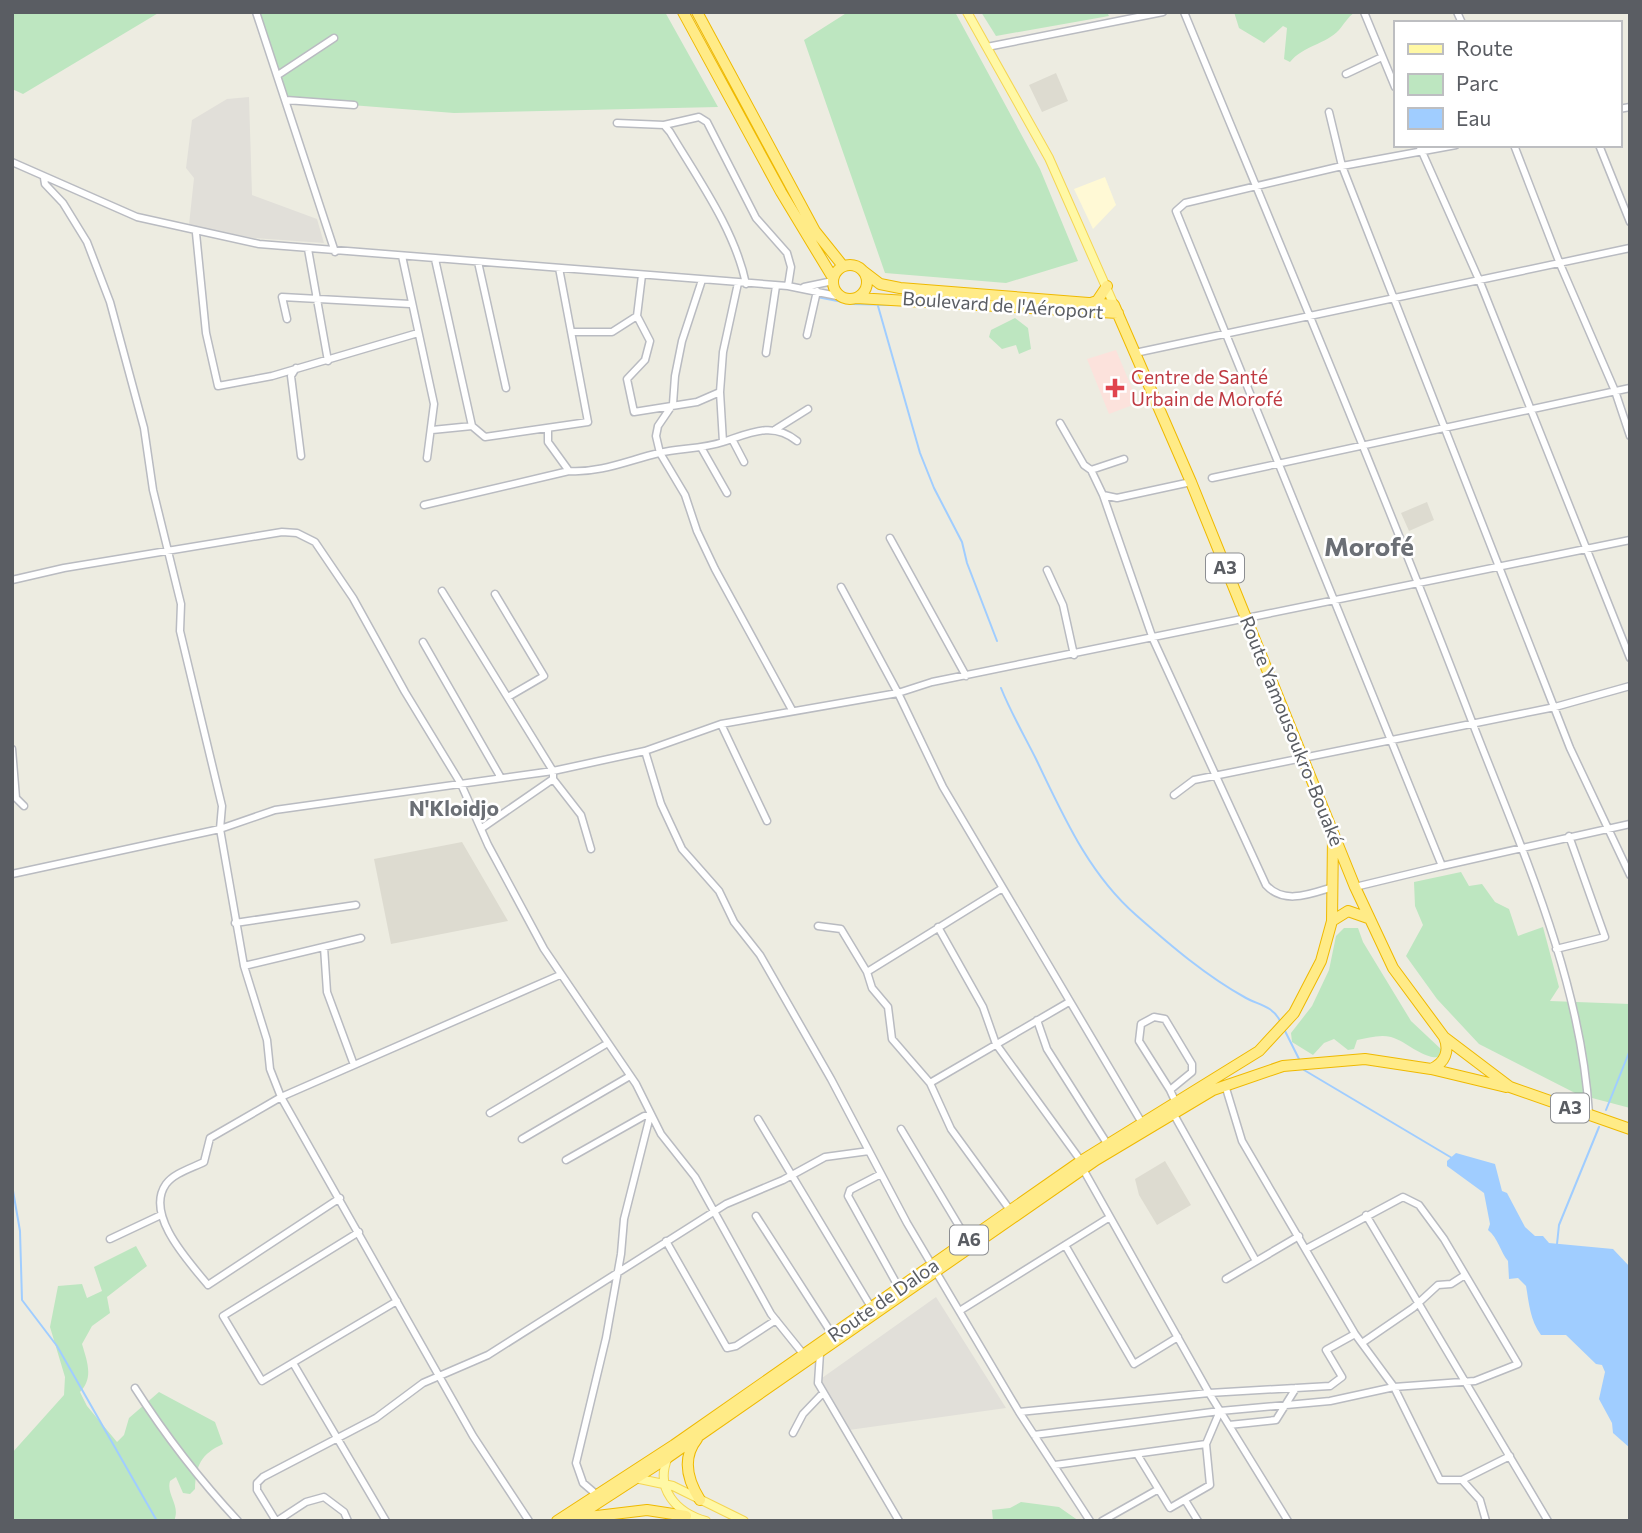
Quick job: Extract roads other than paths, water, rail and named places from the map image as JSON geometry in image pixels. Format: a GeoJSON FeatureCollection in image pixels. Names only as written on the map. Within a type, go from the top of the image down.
{"type":"FeatureCollection","features":[{"type":"Feature","properties":{"kind":"highway"},"geometry":{"type":"LineString","coordinates":[[683,12],[781,192],[833,280],[834,289],[842,297],[856,298],[866,286],[863,271],[854,265],[843,266],[833,280]]}},
{"type":"Feature","properties":{"kind":"highway"},"geometry":{"type":"LineString","coordinates":[[698,12],[815,231],[843,266]]}},
{"type":"Feature","properties":{"kind":"highway","name":"Boulevard de l'Aéroport"},"geometry":{"type":"LineString","coordinates":[[863,271],[880,284],[900,288],[1091,308]]}},
{"type":"Feature","properties":{"kind":"highway"},"geometry":{"type":"LineString","coordinates":[[1107,286],[1091,308],[1125,330]]}},
{"type":"Feature","properties":{"kind":"highway","name":"Boulevard de l'Aéroport"},"geometry":{"type":"LineString","coordinates":[[856,298],[1116,309]]}},
{"type":"Feature","properties":{"kind":"highway","name":"Route Yamousoukro-Bouaké"},"geometry":{"type":"LineString","coordinates":[[1116,309],[1191,482],[1368,918]]}},
{"type":"Feature","properties":{"kind":"highway","name":"A6"},"geometry":{"type":"LineString","coordinates":[[1332,921],[1333,833]]}},
{"type":"Feature","properties":{"kind":"highway"},"geometry":{"type":"LineString","coordinates":[[1332,921],[1348,911],[1368,918]]}},
{"type":"Feature","properties":{"kind":"highway","name":"A3"},"geometry":{"type":"LineString","coordinates":[[1368,918],[1403,984],[1444,1037],[1510,1087],[1630,1129]]}},
{"type":"Feature","properties":{"kind":"highway","name":"Route de Daloa"},"geometry":{"type":"LineString","coordinates":[[557,1521],[674,1445],[899,1288],[935,1268],[1010,1210],[1222,1081],[1259,1051],[1289,1020],[1312,981],[1332,921]]}},
{"type":"Feature","properties":{"kind":"highway"},"geometry":{"type":"LineString","coordinates":[[1432,1069],[1441,1063],[1446,1054],[1444,1037]]}},
{"type":"Feature","properties":{"kind":"highway","name":"A6"},"geometry":{"type":"LineString","coordinates":[[1222,1081],[1283,1066],[1338,1059],[1365,1059],[1432,1069],[1510,1087]]}},
{"type":"Feature","properties":{"kind":"highway","name":"Route de Daloa"},"geometry":{"type":"LineString","coordinates":[[571,1520],[638,1478],[820,1353],[1108,1144],[1142,1123],[1175,1108]]}},
{"type":"Feature","properties":{"kind":"highway"},"geometry":{"type":"LineString","coordinates":[[700,1500],[690,1483],[687,1467],[693,1445],[701,1435]]}},
{"type":"Feature","properties":{"kind":"highway"},"geometry":{"type":"LineString","coordinates":[[571,1520],[647,1510],[686,1516]]}},
{"type":"Feature","properties":{"kind":"main road","name":"Route Yamousoukro-Bouaké"},"geometry":{"type":"LineString","coordinates":[[967,12],[1068,197],[1116,309]]}},
{"type":"Feature","properties":{"kind":"main road"},"geometry":{"type":"LineString","coordinates":[[674,1445],[667,1458],[666,1484],[674,1502],[686,1516],[706,1521]]}},
{"type":"Feature","properties":{"kind":"main road"},"geometry":{"type":"LineString","coordinates":[[625,1478],[666,1484],[744,1521]]}},
{"type":"Feature","properties":{"kind":"street"},"geometry":{"type":"LineString","coordinates":[[257,12],[335,252]]}},
{"type":"Feature","properties":{"kind":"street"},"geometry":{"type":"LineString","coordinates":[[987,47],[1163,12]]}},
{"type":"Feature","properties":{"kind":"street"},"geometry":{"type":"LineString","coordinates":[[1184,12],[1259,188],[1420,586],[1522,849],[1556,949],[1579,1032],[1589,1114]]}},
{"type":"Feature","properties":{"kind":"street"},"geometry":{"type":"LineString","coordinates":[[1364,12],[1394,86]]}},
{"type":"Feature","properties":{"kind":"street"},"geometry":{"type":"LineString","coordinates":[[278,75],[334,38]]}},
{"type":"Feature","properties":{"kind":"street"},"geometry":{"type":"LineString","coordinates":[[1346,74],[1382,57]]}},
{"type":"Feature","properties":{"kind":"street"},"geometry":{"type":"LineString","coordinates":[[286,100],[354,105]]}},
{"type":"Feature","properties":{"kind":"street"},"geometry":{"type":"LineString","coordinates":[[1625,108],[1630,117]]}},
{"type":"Feature","properties":{"kind":"street"},"geometry":{"type":"LineString","coordinates":[[1329,112],[1342,166],[1500,568],[1555,707],[1630,875]]}},
{"type":"Feature","properties":{"kind":"street"},"geometry":{"type":"LineString","coordinates":[[617,123],[664,125],[699,117],[707,122],[757,218],[787,253],[791,267],[788,286]]}},
{"type":"Feature","properties":{"kind":"street"},"geometry":{"type":"LineString","coordinates":[[664,125],[726,231],[739,257],[746,284]]}},
{"type":"Feature","properties":{"kind":"street"},"geometry":{"type":"LineString","coordinates":[[1438,147],[1185,202],[1176,211],[1442,866]]}},
{"type":"Feature","properties":{"kind":"street"},"geometry":{"type":"LineString","coordinates":[[1515,147],[1560,264],[1615,391],[1630,436]]}},
{"type":"Feature","properties":{"kind":"street"},"geometry":{"type":"LineString","coordinates":[[1600,147],[1630,222]]}},
{"type":"Feature","properties":{"kind":"street"},"geometry":{"type":"LineString","coordinates":[[1421,149],[1480,282],[1584,550],[1630,658]]}},
{"type":"Feature","properties":{"kind":"street"},"geometry":{"type":"LineString","coordinates":[[12,162],[112,208],[196,233],[335,252],[788,286],[842,297]]}},
{"type":"Feature","properties":{"kind":"street"},"geometry":{"type":"LineString","coordinates":[[44,178],[45,184],[63,203],[87,242],[110,302],[144,428],[181,604],[180,631],[222,806],[220,829],[235,923],[244,965],[267,1040],[270,1069],[281,1097],[473,1436],[529,1521]]}},
{"type":"Feature","properties":{"kind":"street"},"geometry":{"type":"LineString","coordinates":[[196,233],[206,333],[218,386],[272,376],[418,333]]}},
{"type":"Feature","properties":{"kind":"street"},"geometry":{"type":"LineString","coordinates":[[1135,353],[1480,282],[1630,248]]}},
{"type":"Feature","properties":{"kind":"street"},"geometry":{"type":"LineString","coordinates":[[308,249],[328,361]]}},
{"type":"Feature","properties":{"kind":"street"},"geometry":{"type":"LineString","coordinates":[[402,256],[410,303],[434,404],[427,458]]}},
{"type":"Feature","properties":{"kind":"street"},"geometry":{"type":"LineString","coordinates":[[435,259],[472,426],[485,438],[527,429],[548,430],[583,424],[589,418],[559,268]]}},
{"type":"Feature","properties":{"kind":"street"},"geometry":{"type":"LineString","coordinates":[[478,262],[506,388]]}},
{"type":"Feature","properties":{"kind":"street"},"geometry":{"type":"LineString","coordinates":[[642,275],[637,316],[650,341],[645,360],[626,379],[634,412],[697,402],[720,392]]}},
{"type":"Feature","properties":{"kind":"street"},"geometry":{"type":"LineString","coordinates":[[702,280],[682,341],[673,404],[658,426],[660,453],[685,495],[697,531],[715,569],[792,710]]}},
{"type":"Feature","properties":{"kind":"street"},"geometry":{"type":"LineString","coordinates":[[802,288],[833,280]]}},
{"type":"Feature","properties":{"kind":"street"},"geometry":{"type":"LineString","coordinates":[[723,442],[720,392],[723,352],[738,283]]}},
{"type":"Feature","properties":{"kind":"street"},"geometry":{"type":"LineString","coordinates":[[765,353],[776,286]]}},
{"type":"Feature","properties":{"kind":"street"},"geometry":{"type":"LineString","coordinates":[[807,335],[817,291]]}},
{"type":"Feature","properties":{"kind":"street"},"geometry":{"type":"LineString","coordinates":[[287,319],[282,297],[315,296],[410,303]]}},
{"type":"Feature","properties":{"kind":"street"},"geometry":{"type":"LineString","coordinates":[[573,332],[612,332],[637,316]]}},
{"type":"Feature","properties":{"kind":"street"},"geometry":{"type":"LineString","coordinates":[[296,368],[291,376],[302,456]]}},
{"type":"Feature","properties":{"kind":"street"},"geometry":{"type":"LineString","coordinates":[[1212,478],[1630,388]]}},
{"type":"Feature","properties":{"kind":"street"},"geometry":{"type":"LineString","coordinates":[[776,429],[808,409]]}},
{"type":"Feature","properties":{"kind":"street"},"geometry":{"type":"LineString","coordinates":[[1060,423],[1084,465],[1091,470],[1103,495],[1153,639],[1254,862],[1275,895],[1304,896],[1333,887]]}},
{"type":"Feature","properties":{"kind":"street"},"geometry":{"type":"LineString","coordinates":[[432,430],[472,426]]}},
{"type":"Feature","properties":{"kind":"street"},"geometry":{"type":"LineString","coordinates":[[424,505],[569,471],[585,472],[660,453],[702,449],[763,429],[776,429],[797,440]]}},
{"type":"Feature","properties":{"kind":"street"},"geometry":{"type":"LineString","coordinates":[[548,430],[548,442],[569,471]]}},
{"type":"Feature","properties":{"kind":"street"},"geometry":{"type":"LineString","coordinates":[[732,439],[744,462]]}},
{"type":"Feature","properties":{"kind":"street"},"geometry":{"type":"LineString","coordinates":[[702,449],[727,493]]}},
{"type":"Feature","properties":{"kind":"street"},"geometry":{"type":"LineString","coordinates":[[1091,470],[1124,459]]}},
{"type":"Feature","properties":{"kind":"street"},"geometry":{"type":"LineString","coordinates":[[1103,495],[1117,498],[1191,482]]}},
{"type":"Feature","properties":{"kind":"street"},"geometry":{"type":"LineString","coordinates":[[1108,513],[1117,498]]}},
{"type":"Feature","properties":{"kind":"street"},"geometry":{"type":"LineString","coordinates":[[12,580],[168,550],[282,532],[298,533],[315,542],[353,598],[405,692],[461,784],[488,845],[560,975],[630,1076],[647,1104],[650,1116],[715,1210],[776,1320],[804,1355]]}},
{"type":"Feature","properties":{"kind":"street"},"geometry":{"type":"LineString","coordinates":[[890,538],[967,676]]}},
{"type":"Feature","properties":{"kind":"street"},"geometry":{"type":"LineString","coordinates":[[14,873],[220,829],[275,810],[553,771],[645,751],[721,724],[898,693],[967,676],[1420,586],[1630,540]]}},
{"type":"Feature","properties":{"kind":"street"},"geometry":{"type":"LineString","coordinates":[[1047,570],[1063,605],[1074,654]]}},
{"type":"Feature","properties":{"kind":"street"},"geometry":{"type":"LineString","coordinates":[[841,587],[898,693],[943,787],[1142,1123]]}},
{"type":"Feature","properties":{"kind":"street"},"geometry":{"type":"LineString","coordinates":[[442,591],[553,771],[554,779],[581,815],[590,849]]}},
{"type":"Feature","properties":{"kind":"street"},"geometry":{"type":"LineString","coordinates":[[495,594],[544,676],[508,697]]}},
{"type":"Feature","properties":{"kind":"street"},"geometry":{"type":"LineString","coordinates":[[423,642],[501,778]]}},
{"type":"Feature","properties":{"kind":"street"},"geometry":{"type":"LineString","coordinates":[[1174,795],[1194,780],[1215,779],[1389,740],[1555,707],[1630,686]]}},
{"type":"Feature","properties":{"kind":"street"},"geometry":{"type":"LineString","coordinates":[[721,724],[767,821]]}},
{"type":"Feature","properties":{"kind":"street"},"geometry":{"type":"LineString","coordinates":[[12,749],[14,796],[24,806]]}},
{"type":"Feature","properties":{"kind":"street"},"geometry":{"type":"LineString","coordinates":[[645,751],[661,804],[682,849],[719,891],[734,922],[760,955],[907,1223],[961,1310],[1019,1412],[1090,1521]]}},
{"type":"Feature","properties":{"kind":"street"},"geometry":{"type":"LineString","coordinates":[[482,828],[554,779]]}},
{"type":"Feature","properties":{"kind":"street"},"geometry":{"type":"LineString","coordinates":[[1355,887],[1607,827],[1630,824]]}},
{"type":"Feature","properties":{"kind":"street"},"geometry":{"type":"LineString","coordinates":[[1556,949],[1605,937],[1569,836]]}},
{"type":"Feature","properties":{"kind":"street"},"geometry":{"type":"LineString","coordinates":[[867,972],[1001,889]]}},
{"type":"Feature","properties":{"kind":"street"},"geometry":{"type":"LineString","coordinates":[[235,923],[356,905]]}},
{"type":"Feature","properties":{"kind":"street"},"geometry":{"type":"LineString","coordinates":[[818,926],[841,929],[867,972],[872,988],[888,1007],[892,1039],[930,1083],[951,1129],[1010,1210]]}},
{"type":"Feature","properties":{"kind":"street"},"geometry":{"type":"LineString","coordinates":[[938,927],[983,1007],[996,1044],[1082,1165],[1209,1393],[1288,1521]]}},
{"type":"Feature","properties":{"kind":"street"},"geometry":{"type":"LineString","coordinates":[[244,965],[361,938]]}},
{"type":"Feature","properties":{"kind":"street"},"geometry":{"type":"LineString","coordinates":[[324,947],[327,992],[354,1065]]}},
{"type":"Feature","properties":{"kind":"street"},"geometry":{"type":"LineString","coordinates":[[340,1198],[208,1285],[173,1241],[161,1215],[164,1187],[173,1178],[204,1162],[209,1138],[281,1097],[560,975]]}},
{"type":"Feature","properties":{"kind":"street"},"geometry":{"type":"LineString","coordinates":[[930,1083],[1069,1002]]}},
{"type":"Feature","properties":{"kind":"street"},"geometry":{"type":"LineString","coordinates":[[1170,1090],[1192,1072],[1192,1064],[1165,1019],[1154,1017],[1141,1024],[1139,1041],[1170,1090],[1175,1108],[1256,1261]]}},
{"type":"Feature","properties":{"kind":"street"},"geometry":{"type":"LineString","coordinates":[[1037,1020],[1047,1049],[1108,1144]]}},
{"type":"Feature","properties":{"kind":"street"},"geometry":{"type":"LineString","coordinates":[[490,1113],[608,1044]]}},
{"type":"Feature","properties":{"kind":"street"},"geometry":{"type":"LineString","coordinates":[[522,1139],[562,1114],[593,1101],[620,1080],[630,1076]]}},
{"type":"Feature","properties":{"kind":"street"},"geometry":{"type":"LineString","coordinates":[[1222,1081],[1242,1140],[1355,1334],[1394,1387],[1440,1480],[1462,1480],[1510,1456]]}},
{"type":"Feature","properties":{"kind":"street"},"geometry":{"type":"LineString","coordinates":[[566,1160],[644,1116],[650,1116]]}},
{"type":"Feature","properties":{"kind":"street"},"geometry":{"type":"LineString","coordinates":[[597,1495],[583,1483],[576,1463],[591,1408],[621,1254],[624,1219],[650,1116]]}},
{"type":"Feature","properties":{"kind":"street"},"geometry":{"type":"LineString","coordinates":[[758,1119],[871,1307]]}},
{"type":"Feature","properties":{"kind":"street"},"geometry":{"type":"LineString","coordinates":[[901,1129],[968,1241]]}},
{"type":"Feature","properties":{"kind":"street"},"geometry":{"type":"LineString","coordinates":[[348,1521],[344,1512],[324,1497],[306,1502],[276,1521],[257,1490],[257,1483],[263,1476],[376,1418],[439,1375],[488,1355],[715,1210],[825,1157],[869,1151]]}},
{"type":"Feature","properties":{"kind":"street"},"geometry":{"type":"LineString","coordinates":[[881,1174],[850,1190],[848,1196],[899,1288]]}},
{"type":"Feature","properties":{"kind":"street"},"geometry":{"type":"LineString","coordinates":[[1034,1435],[1220,1411],[1331,1401],[1394,1387],[1475,1381],[1518,1364],[1444,1239],[1419,1205],[1403,1197],[1306,1249]]}},
{"type":"Feature","properties":{"kind":"street"},"geometry":{"type":"LineString","coordinates":[[110,1240],[161,1215]]}},
{"type":"Feature","properties":{"kind":"street"},"geometry":{"type":"LineString","coordinates":[[1366,1215],[1548,1521]]}},
{"type":"Feature","properties":{"kind":"street"},"geometry":{"type":"LineString","coordinates":[[756,1216],[832,1334]]}},
{"type":"Feature","properties":{"kind":"street"},"geometry":{"type":"LineString","coordinates":[[961,1310],[1110,1217]]}},
{"type":"Feature","properties":{"kind":"street"},"geometry":{"type":"LineString","coordinates":[[359,1233],[223,1316],[262,1381],[397,1300]]}},
{"type":"Feature","properties":{"kind":"street"},"geometry":{"type":"LineString","coordinates":[[1226,1279],[1299,1236]]}},
{"type":"Feature","properties":{"kind":"street"},"geometry":{"type":"LineString","coordinates":[[666,1241],[727,1348],[736,1346],[776,1320]]}},
{"type":"Feature","properties":{"kind":"street"},"geometry":{"type":"LineString","coordinates":[[1065,1245],[1134,1364],[1178,1337]]}},
{"type":"Feature","properties":{"kind":"street"},"geometry":{"type":"LineString","coordinates":[[1362,1343],[1418,1303],[1438,1285],[1451,1284],[1465,1275]]}},
{"type":"Feature","properties":{"kind":"street"},"geometry":{"type":"LineString","coordinates":[[1019,1412],[1209,1393],[1330,1386],[1342,1377],[1326,1350],[1355,1334]]}},
{"type":"Feature","properties":{"kind":"street"},"geometry":{"type":"LineString","coordinates":[[820,1353],[817,1375],[823,1393],[899,1521]]}},
{"type":"Feature","properties":{"kind":"street"},"geometry":{"type":"LineString","coordinates":[[293,1363],[335,1439],[386,1521]]}},
{"type":"Feature","properties":{"kind":"street"},"geometry":{"type":"LineString","coordinates":[[135,1388],[167,1439],[211,1495],[238,1521]]}},
{"type":"Feature","properties":{"kind":"street"},"geometry":{"type":"LineString","coordinates":[[1228,1425],[1276,1420],[1297,1388]]}},
{"type":"Feature","properties":{"kind":"street"},"geometry":{"type":"LineString","coordinates":[[793,1433],[803,1414],[823,1393]]}},
{"type":"Feature","properties":{"kind":"street"},"geometry":{"type":"LineString","coordinates":[[1137,1454],[1170,1508],[1210,1485],[1206,1444],[1220,1411]]}},
{"type":"Feature","properties":{"kind":"street"},"geometry":{"type":"LineString","coordinates":[[1055,1465],[1206,1444]]}},
{"type":"Feature","properties":{"kind":"street"},"geometry":{"type":"LineString","coordinates":[[1462,1480],[1480,1500],[1486,1521]]}},
{"type":"Feature","properties":{"kind":"street"},"geometry":{"type":"LineString","coordinates":[[1102,1521],[1157,1490]]}},
{"type":"Feature","properties":{"kind":"street"},"geometry":{"type":"LineString","coordinates":[[1185,1500],[1198,1521]]}},
{"type":"Feature","properties":{"kind":"water"},"geometry":{"type":"Polygon","coordinates":[[[1456,1153],[1495,1164],[1502,1191],[1507,1193],[1525,1227],[1535,1236],[1543,1236],[1549,1243],[1613,1249],[1630,1267],[1630,1448],[1613,1433],[1612,1423],[1599,1399],[1605,1372],[1602,1365],[1596,1364],[1566,1335],[1541,1335],[1537,1329],[1530,1311],[1526,1286],[1518,1278],[1509,1279],[1508,1261],[1488,1230],[1490,1224],[1484,1193],[1447,1166],[1447,1161],[1456,1153]]]}},
{"type":"Feature","properties":{"kind":"waterway"},"geometry":{"type":"LineString","coordinates":[[817,297],[853,304],[891,305]]}},
{"type":"Feature","properties":{"kind":"waterway"},"geometry":{"type":"LineString","coordinates":[[878,306],[920,453],[934,488],[962,542],[967,563],[997,641]]}},
{"type":"Feature","properties":{"kind":"waterway"},"geometry":{"type":"LineString","coordinates":[[1001,688],[1078,842],[1119,899],[1189,960],[1231,989],[1270,1009],[1280,1021]]}},
{"type":"Feature","properties":{"kind":"waterway"},"geometry":{"type":"LineString","coordinates":[[1284,1029],[1300,1061]]}},
{"type":"Feature","properties":{"kind":"waterway"},"geometry":{"type":"LineString","coordinates":[[1606,1110],[1630,1050]]}},
{"type":"Feature","properties":{"kind":"waterway"},"geometry":{"type":"LineString","coordinates":[[1304,1070],[1452,1158]]}},
{"type":"Feature","properties":{"kind":"waterway"},"geometry":{"type":"LineString","coordinates":[[1557,1244],[1559,1225],[1599,1127]]}},
{"type":"Feature","properties":{"kind":"waterway"},"geometry":{"type":"LineString","coordinates":[[12,1185],[20,1231],[22,1300],[57,1346],[157,1521]]}},
{"type":"Feature","properties":{"kind":"place","name":"Centre de Santé Urbain de Morofé"},"geometry":{"type":"Point","coordinates":[1115,388]}},
{"type":"Feature","properties":{"kind":"district","name":"Morofé"},"geometry":{"type":"Point","coordinates":[1369,547]}},
{"type":"Feature","properties":{"kind":"district","name":"N'Kloidjo"},"geometry":{"type":"Point","coordinates":[454,809]}}]}
